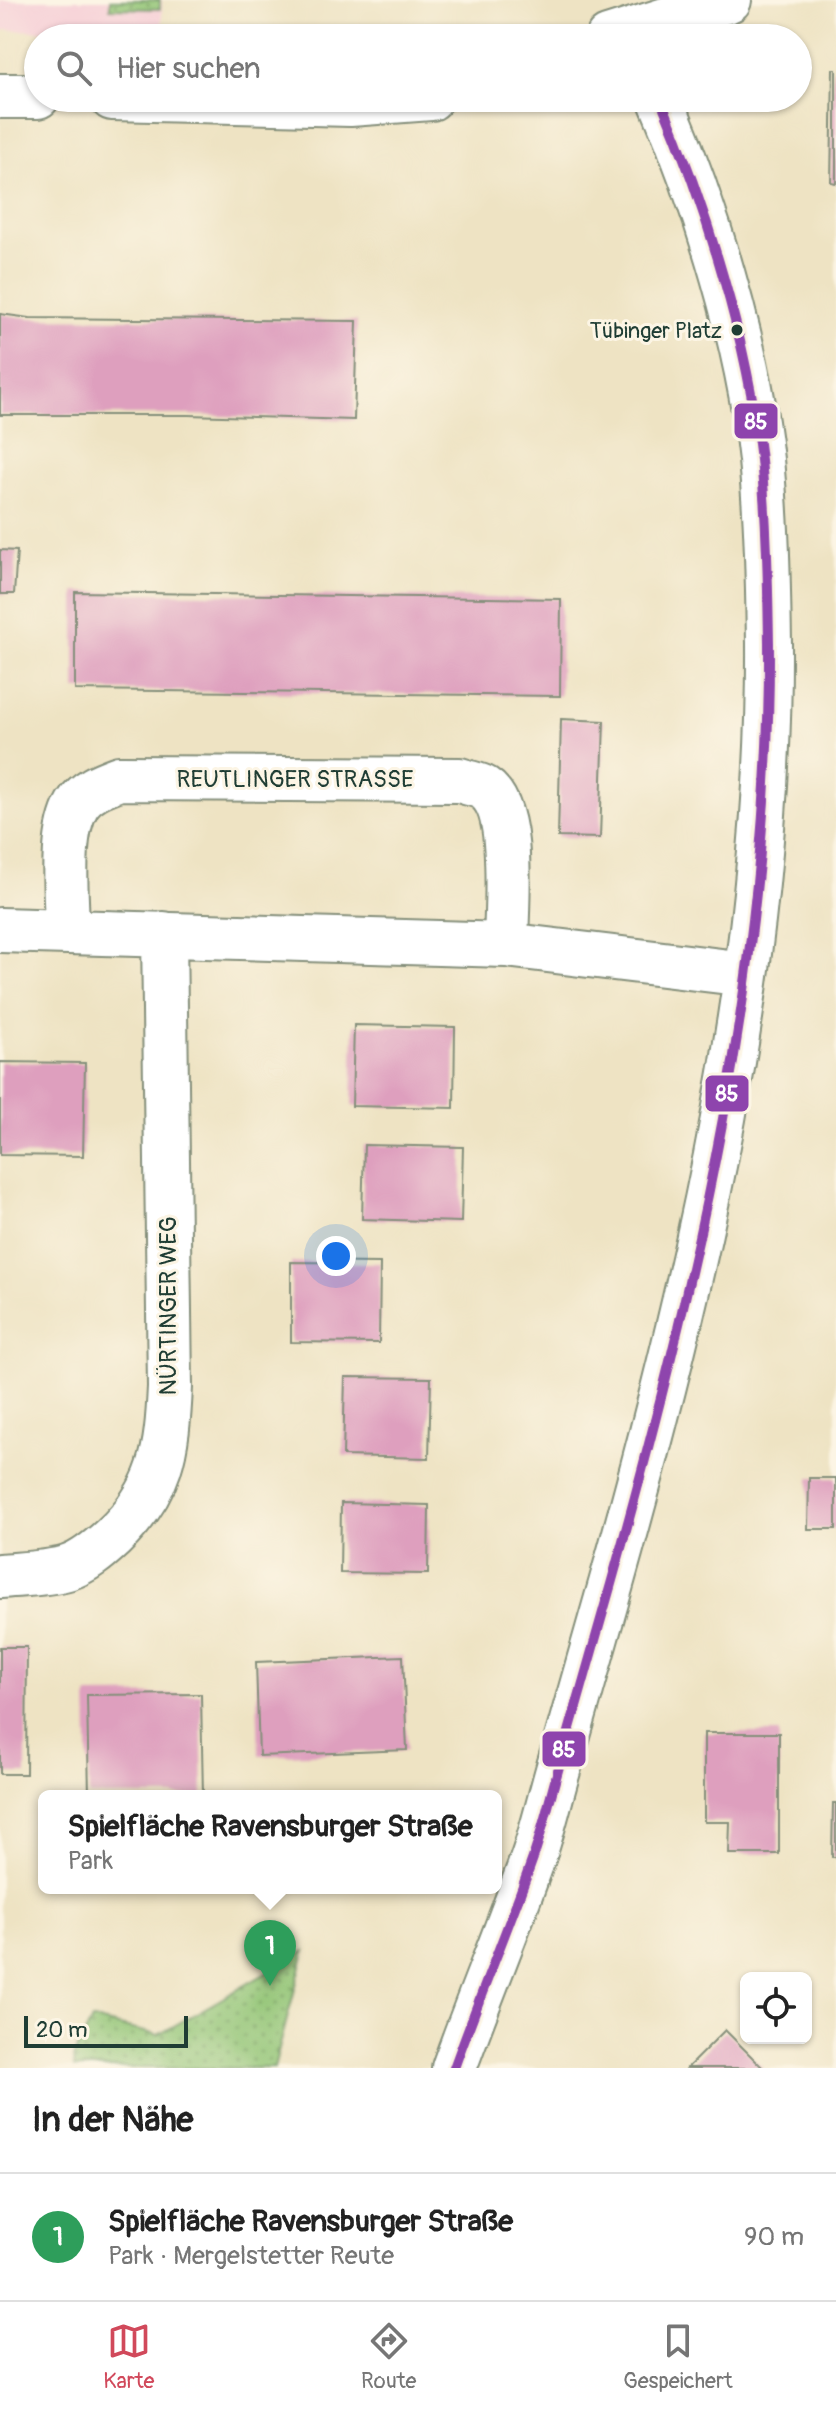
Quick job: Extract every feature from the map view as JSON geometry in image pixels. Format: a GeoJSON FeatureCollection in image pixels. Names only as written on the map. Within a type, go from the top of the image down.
{"type":"FeatureCollection","features":[{"type":"Feature","properties":{"kind":"street"},"geometry":{"type":"LineString","coordinates":[[630,24],[729,0]]}},
{"type":"Feature","properties":{"kind":"street"},"geometry":{"type":"LineString","coordinates":[[0,96],[24,96]]}},
{"type":"Feature","properties":{"kind":"street"},"geometry":{"type":"LineString","coordinates":[[454,2068],[534,1854],[653,1434],[713,1174],[759,875],[767,756],[768,588],[761,462],[753,410],[719,266],[698,196],[665,112]]}},
{"type":"Feature","properties":{"kind":"street","name":"REUTLINGER STRASSE"},"geometry":{"type":"LineString","coordinates":[[67,932],[70,826],[78,804],[95,787],[119,778],[460,780],[486,789],[501,811],[506,830],[506,945]]}},
{"type":"Feature","properties":{"kind":"street"},"geometry":{"type":"LineString","coordinates":[[0,930],[506,945],[746,974]]}},
{"type":"Feature","properties":{"kind":"street","name":"NÜRTINGER WEG"},"geometry":{"type":"LineString","coordinates":[[0,1576],[69,1568],[99,1550],[145,1501],[159,1470],[168,1430],[170,1387],[164,934]]}},
{"type":"Feature","properties":{"kind":"shaded area"},"geometry":{"type":"Polygon","coordinates":[[[0,0],[162,0],[162,24],[24,24],[24,30],[0,30],[0,0]]]}},
{"type":"Feature","properties":{"kind":"green space"},"geometry":{"type":"Polygon","coordinates":[[[110,0],[160,0],[160,9],[110,8],[110,0]]]}},
{"type":"Feature","properties":{"kind":"green space"},"geometry":{"type":"Polygon","coordinates":[[[305,1951],[274,2068],[74,2068],[73,2058],[92,2020],[158,2035],[305,1951]]]}},
{"type":"Feature","properties":{"kind":"building"},"geometry":{"type":"Polygon","coordinates":[[[833,69],[836,69],[836,183],[831,182],[833,69]]]}},
{"type":"Feature","properties":{"kind":"building"},"geometry":{"type":"Polygon","coordinates":[[[0,314],[30,318],[357,321],[354,420],[188,415],[0,415],[0,314]]]}},
{"type":"Feature","properties":{"kind":"building"},"geometry":{"type":"Polygon","coordinates":[[[0,550],[17,551],[14,594],[0,594],[0,550]]]}},
{"type":"Feature","properties":{"kind":"building"},"geometry":{"type":"Polygon","coordinates":[[[75,592],[561,599],[560,696],[75,690],[75,592]]]}},
{"type":"Feature","properties":{"kind":"building"},"geometry":{"type":"Polygon","coordinates":[[[561,719],[604,721],[600,838],[558,837],[561,719]]]}},
{"type":"Feature","properties":{"kind":"building"},"geometry":{"type":"Polygon","coordinates":[[[354,1025],[455,1027],[454,1108],[352,1106],[354,1025]]]}},
{"type":"Feature","properties":{"kind":"building"},"geometry":{"type":"Polygon","coordinates":[[[0,1062],[85,1063],[83,1156],[0,1155],[0,1062]]]}},
{"type":"Feature","properties":{"kind":"building"},"geometry":{"type":"Polygon","coordinates":[[[364,1145],[463,1147],[461,1222],[362,1219],[364,1145]]]}},
{"type":"Feature","properties":{"kind":"building"},"geometry":{"type":"Polygon","coordinates":[[[291,1262],[380,1263],[379,1343],[291,1342],[291,1262]]]}},
{"type":"Feature","properties":{"kind":"building"},"geometry":{"type":"Polygon","coordinates":[[[345,1377],[431,1378],[429,1458],[343,1456],[345,1377]]]}},
{"type":"Feature","properties":{"kind":"building"},"geometry":{"type":"Polygon","coordinates":[[[809,1478],[836,1478],[836,1529],[808,1529],[809,1478]]]}},
{"type":"Feature","properties":{"kind":"building"},"geometry":{"type":"Polygon","coordinates":[[[341,1503],[429,1505],[428,1574],[340,1573],[341,1503]]]}},
{"type":"Feature","properties":{"kind":"building"},"geometry":{"type":"Polygon","coordinates":[[[0,1647],[27,1647],[26,1774],[0,1774],[0,1647]]]}},
{"type":"Feature","properties":{"kind":"building"},"geometry":{"type":"Polygon","coordinates":[[[403,1656],[407,1750],[259,1756],[256,1662],[403,1656]]]}},
{"type":"Feature","properties":{"kind":"building"},"geometry":{"type":"Polygon","coordinates":[[[201,1694],[203,1790],[89,1790],[87,1695],[201,1694]]]}},
{"type":"Feature","properties":{"kind":"building"},"geometry":{"type":"Polygon","coordinates":[[[704,1733],[779,1733],[779,1854],[729,1854],[730,1822],[704,1822],[704,1733]]]}},
{"type":"Feature","properties":{"kind":"building"},"geometry":{"type":"Polygon","coordinates":[[[833,1803],[836,1803],[836,1857],[832,1857],[833,1803]]]}},
{"type":"Feature","properties":{"kind":"building"},"geometry":{"type":"Polygon","coordinates":[[[725,2030],[763,2068],[687,2068],[725,2030]]]}},
{"type":"Feature","properties":{"kind":"transit line","name":"85"},"geometry":{"type":"LineString","coordinates":[[454,2068],[537,1846],[643,1469],[699,1236],[723,1119],[743,1001],[757,882],[766,763],[769,643],[761,460],[746,369],[723,276],[666,112]]}},
{"type":"Feature","properties":{"kind":"place","name":"Tübinger Platz"},"geometry":{"type":"Point","coordinates":[737,330]}},
{"type":"Feature","properties":{"kind":"place","name":"Spielfläche Ravensburger Straße"},"geometry":{"type":"Point","coordinates":[270,1986]}}]}
